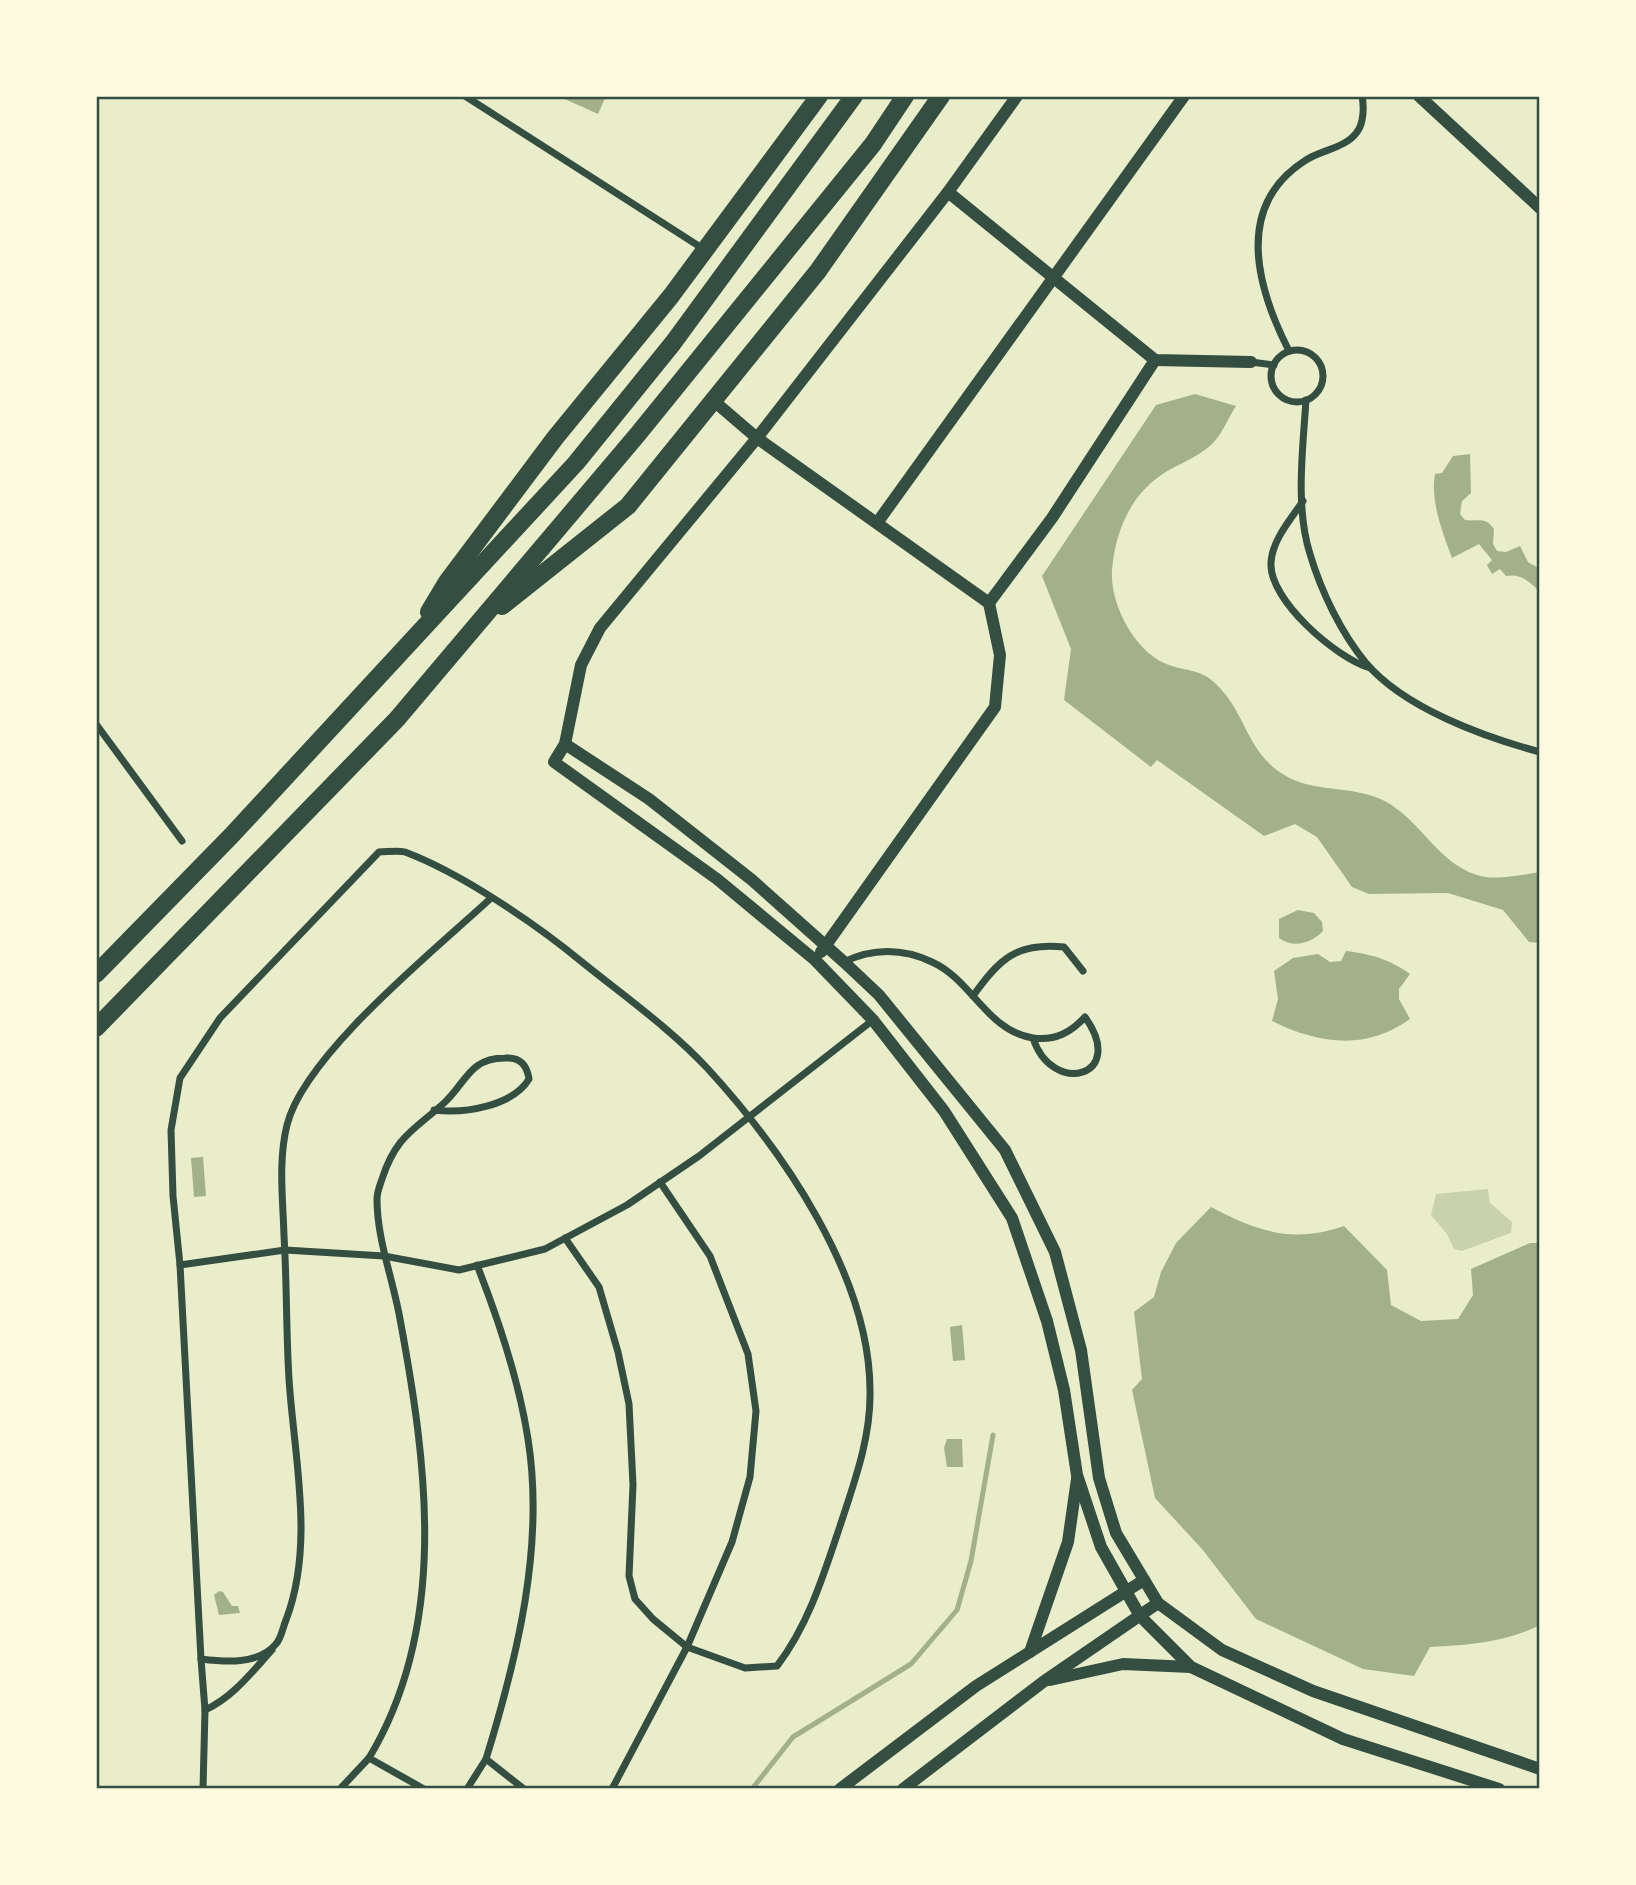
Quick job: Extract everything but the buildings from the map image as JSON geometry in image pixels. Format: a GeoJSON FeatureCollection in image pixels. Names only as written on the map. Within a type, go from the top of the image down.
{"type":"FeatureCollection","features":[{"type":"Feature","properties":{"kind":"highway"},"geometry":{"type":"LineString","coordinates":[[407,648],[447,582],[555,438],[706,250],[819,96]]}},
{"type":"Feature","properties":{"kind":"highway"},"geometry":{"type":"LineString","coordinates":[[96,974],[407,648],[576,463],[657,363],[854,96]]}},
{"type":"Feature","properties":{"kind":"highway"},"geometry":{"type":"LineString","coordinates":[[96,1028],[397,719],[638,434],[873,144],[905,96]]}},
{"type":"Feature","properties":{"kind":"highway"},"geometry":{"type":"LineString","coordinates":[[472,630],[628,506],[715,402],[817,271],[940,96]]}},
{"type":"Feature","properties":{"kind":"street"},"geometry":{"type":"LineString","coordinates":[[465,96],[706,250]]}},
{"type":"Feature","properties":{"kind":"street"},"geometry":{"type":"LineString","coordinates":[[1017,96],[948,192],[757,438],[600,628],[581,665],[565,744],[554,762],[717,879],[815,960],[873,1020],[944,1111],[1012,1218],[1047,1321],[1064,1390],[1077,1475],[1101,1546],[1140,1616],[1191,1667],[1343,1739],[1499,1789]]}},
{"type":"Feature","properties":{"kind":"street"},"geometry":{"type":"LineString","coordinates":[[877,523],[1184,96]]}},
{"type":"Feature","properties":{"kind":"street"},"geometry":{"type":"LineString","coordinates":[[1289,351],[1269,312],[1260,279],[1257,241],[1262,215],[1276,188],[1295,168],[1358,132],[1363,113],[1362,96]]}},
{"type":"Feature","properties":{"kind":"street"},"geometry":{"type":"LineString","coordinates":[[1419,96],[1540,208]]}},
{"type":"Feature","properties":{"kind":"street"},"geometry":{"type":"LineString","coordinates":[[948,192],[1155,360],[1274,365]]}},
{"type":"Feature","properties":{"kind":"street"},"geometry":{"type":"LineString","coordinates":[[1289,351],[1310,353],[1323,370],[1318,391],[1306,400],[1289,400],[1281,396],[1272,382],[1274,365],[1289,351]]}},
{"type":"Feature","properties":{"kind":"street"},"geometry":{"type":"LineString","coordinates":[[989,604],[1052,517],[1155,360]]}},
{"type":"Feature","properties":{"kind":"street"},"geometry":{"type":"LineString","coordinates":[[1306,400],[1304,500],[1309,553],[1334,613],[1367,663],[1404,695],[1503,742],[1540,752]]}},
{"type":"Feature","properties":{"kind":"street"},"geometry":{"type":"LineString","coordinates":[[715,402],[757,438],[989,604],[1000,655],[995,707],[815,960]]}},
{"type":"Feature","properties":{"kind":"street"},"geometry":{"type":"LineString","coordinates":[[1304,500],[1276,543],[1271,563],[1274,587],[1330,645],[1361,666],[1375,670]]}},
{"type":"Feature","properties":{"kind":"street"},"geometry":{"type":"LineString","coordinates":[[96,724],[182,841]]}},
{"type":"Feature","properties":{"kind":"street"},"geometry":{"type":"LineString","coordinates":[[565,744],[649,799],[752,880],[844,962],[888,1005],[1005,1150],[1055,1252],[1082,1350],[1099,1478],[1116,1532],[1158,1603],[1222,1650],[1313,1691],[1540,1769]]}},
{"type":"Feature","properties":{"kind":"street"},"geometry":{"type":"LineString","coordinates":[[203,1789],[205,1710],[180,1265],[173,1196],[171,1130],[180,1078],[220,1018],[379,852],[403,851],[490,899],[553,938],[707,1068],[783,1164],[847,1279],[865,1335],[871,1392],[862,1460],[828,1562],[795,1643],[777,1666],[744,1668],[687,1647],[653,1619],[635,1599],[629,1576],[634,1485],[629,1404],[618,1352],[599,1287],[565,1238]]}},
{"type":"Feature","properties":{"kind":"street"},"geometry":{"type":"LineString","coordinates":[[205,1710],[219,1704],[241,1685],[276,1644],[292,1605],[300,1559],[300,1503],[289,1380],[282,1178],[287,1124],[303,1087],[343,1040],[391,990],[490,899]]}},
{"type":"Feature","properties":{"kind":"street"},"geometry":{"type":"LineString","coordinates":[[973,996],[991,971],[1011,954],[1038,944],[1064,947],[1083,971]]}},
{"type":"Feature","properties":{"kind":"street"},"geometry":{"type":"LineString","coordinates":[[844,962],[865,951],[897,951],[934,962],[973,996],[991,1017],[1018,1036],[1044,1039],[1071,1032],[1085,1017],[1097,1034],[1101,1050],[1095,1064],[1083,1073],[1064,1073],[1048,1066],[1039,1056],[1033,1038]]}},
{"type":"Feature","properties":{"kind":"street"},"geometry":{"type":"LineString","coordinates":[[180,1265],[285,1250],[384,1256],[459,1270],[545,1249],[660,1182],[748,1118],[873,1020]]}},
{"type":"Feature","properties":{"kind":"street"},"geometry":{"type":"LineString","coordinates":[[340,1789],[369,1758],[388,1726],[404,1688],[417,1628],[424,1553],[421,1437],[395,1290],[384,1256],[377,1197],[388,1161],[403,1136],[434,1110],[446,1101],[471,1069],[484,1062],[504,1058],[519,1060],[527,1068],[530,1079],[523,1090],[505,1099],[480,1107],[447,1112],[434,1110]]}},
{"type":"Feature","properties":{"kind":"street"},"geometry":{"type":"LineString","coordinates":[[612,1789],[687,1647],[732,1542],[750,1477],[756,1411],[748,1354],[710,1256],[660,1182]]}},
{"type":"Feature","properties":{"kind":"street"},"geometry":{"type":"LineString","coordinates":[[467,1789],[486,1759],[506,1696],[520,1634],[532,1511],[529,1440],[514,1377],[477,1265]]}},
{"type":"Feature","properties":{"kind":"street"},"geometry":{"type":"LineString","coordinates":[[1030,1652],[1069,1542],[1077,1475]]}},
{"type":"Feature","properties":{"kind":"street"},"geometry":{"type":"LineString","coordinates":[[840,1789],[976,1686],[1144,1580]]}},
{"type":"Feature","properties":{"kind":"street"},"geometry":{"type":"LineString","coordinates":[[903,1789],[1043,1682],[1158,1603]]}},
{"type":"Feature","properties":{"kind":"street"},"geometry":{"type":"LineString","coordinates":[[201,1659],[233,1662],[258,1656],[276,1644]]}},
{"type":"Feature","properties":{"kind":"street"},"geometry":{"type":"LineString","coordinates":[[1043,1682],[1123,1664],[1191,1667]]}},
{"type":"Feature","properties":{"kind":"street"},"geometry":{"type":"LineString","coordinates":[[369,1758],[424,1789]]}},
{"type":"Feature","properties":{"kind":"street"},"geometry":{"type":"LineString","coordinates":[[486,1759],[524,1789]]}},
{"type":"Feature","properties":{"kind":"shaded area"},"geometry":{"type":"Polygon","coordinates":[[[558,96],[606,96],[598,114],[558,96]]]}},
{"type":"Feature","properties":{"kind":"shaded area"},"geometry":{"type":"Polygon","coordinates":[[[1195,394],[1236,406],[1210,446],[1156,479],[1135,500],[1128,513],[1117,541],[1112,571],[1115,597],[1126,624],[1153,656],[1171,666],[1211,679],[1235,708],[1254,745],[1273,767],[1286,776],[1319,787],[1367,794],[1392,805],[1449,860],[1477,875],[1500,877],[1540,872],[1540,943],[1529,942],[1503,910],[1448,893],[1369,894],[1352,887],[1317,837],[1295,824],[1264,836],[1157,760],[1151,767],[1064,700],[1071,649],[1042,576],[1156,405],[1195,394]]]}},
{"type":"Feature","properties":{"kind":"shaded area"},"geometry":{"type":"Polygon","coordinates":[[[1470,454],[1471,493],[1462,501],[1460,514],[1465,520],[1484,521],[1491,525],[1494,529],[1493,544],[1497,551],[1506,552],[1520,546],[1528,562],[1540,569],[1540,592],[1525,579],[1506,576],[1500,569],[1492,574],[1487,565],[1492,560],[1479,544],[1452,558],[1436,506],[1435,474],[1442,473],[1453,456],[1470,454]]]}},
{"type":"Feature","properties":{"kind":"shaded area"},"geometry":{"type":"Polygon","coordinates":[[[1298,910],[1314,913],[1322,922],[1323,931],[1313,939],[1296,944],[1279,938],[1279,919],[1298,910]]]}},
{"type":"Feature","properties":{"kind":"shaded area"},"geometry":{"type":"Polygon","coordinates":[[[1346,951],[1380,958],[1410,974],[1399,989],[1399,999],[1410,1019],[1376,1036],[1342,1041],[1307,1035],[1272,1021],[1278,999],[1274,971],[1293,958],[1318,954],[1330,962],[1341,961],[1346,951]]]}},
{"type":"Feature","properties":{"kind":"shaded area"},"geometry":{"type":"Polygon","coordinates":[[[203,1157],[206,1196],[194,1197],[191,1158],[203,1157]]]}},
{"type":"Feature","properties":{"kind":"shaded area"},"geometry":{"type":"Polygon","coordinates":[[[1488,1189],[1490,1203],[1512,1222],[1511,1233],[1462,1251],[1454,1249],[1447,1234],[1431,1215],[1436,1194],[1488,1189]]]}},
{"type":"Feature","properties":{"kind":"shaded area"},"geometry":{"type":"Polygon","coordinates":[[[1211,1207],[1244,1223],[1275,1232],[1308,1234],[1344,1226],[1387,1270],[1391,1305],[1421,1321],[1458,1319],[1473,1295],[1471,1269],[1530,1243],[1540,1243],[1540,1625],[1500,1639],[1430,1647],[1414,1676],[1363,1669],[1256,1619],[1202,1549],[1155,1498],[1132,1390],[1142,1379],[1134,1312],[1154,1297],[1161,1272],[1176,1243],[1211,1207]]]}},
{"type":"Feature","properties":{"kind":"shaded area"},"geometry":{"type":"Polygon","coordinates":[[[962,1325],[965,1360],[953,1361],[950,1327],[962,1325]]]}},
{"type":"Feature","properties":{"kind":"shaded area"},"geometry":{"type":"Polygon","coordinates":[[[947,1439],[962,1439],[963,1467],[947,1467],[944,1448],[947,1439]]]}},
{"type":"Feature","properties":{"kind":"shaded area"},"geometry":{"type":"Polygon","coordinates":[[[219,1591],[223,1592],[232,1606],[238,1606],[240,1613],[219,1615],[214,1595],[219,1591]]]}},
{"type":"Feature","properties":{"kind":"waterway"},"geometry":{"type":"LineString","coordinates":[[752,1789],[793,1737],[911,1664],[957,1610],[971,1561],[993,1435]]}}]}
